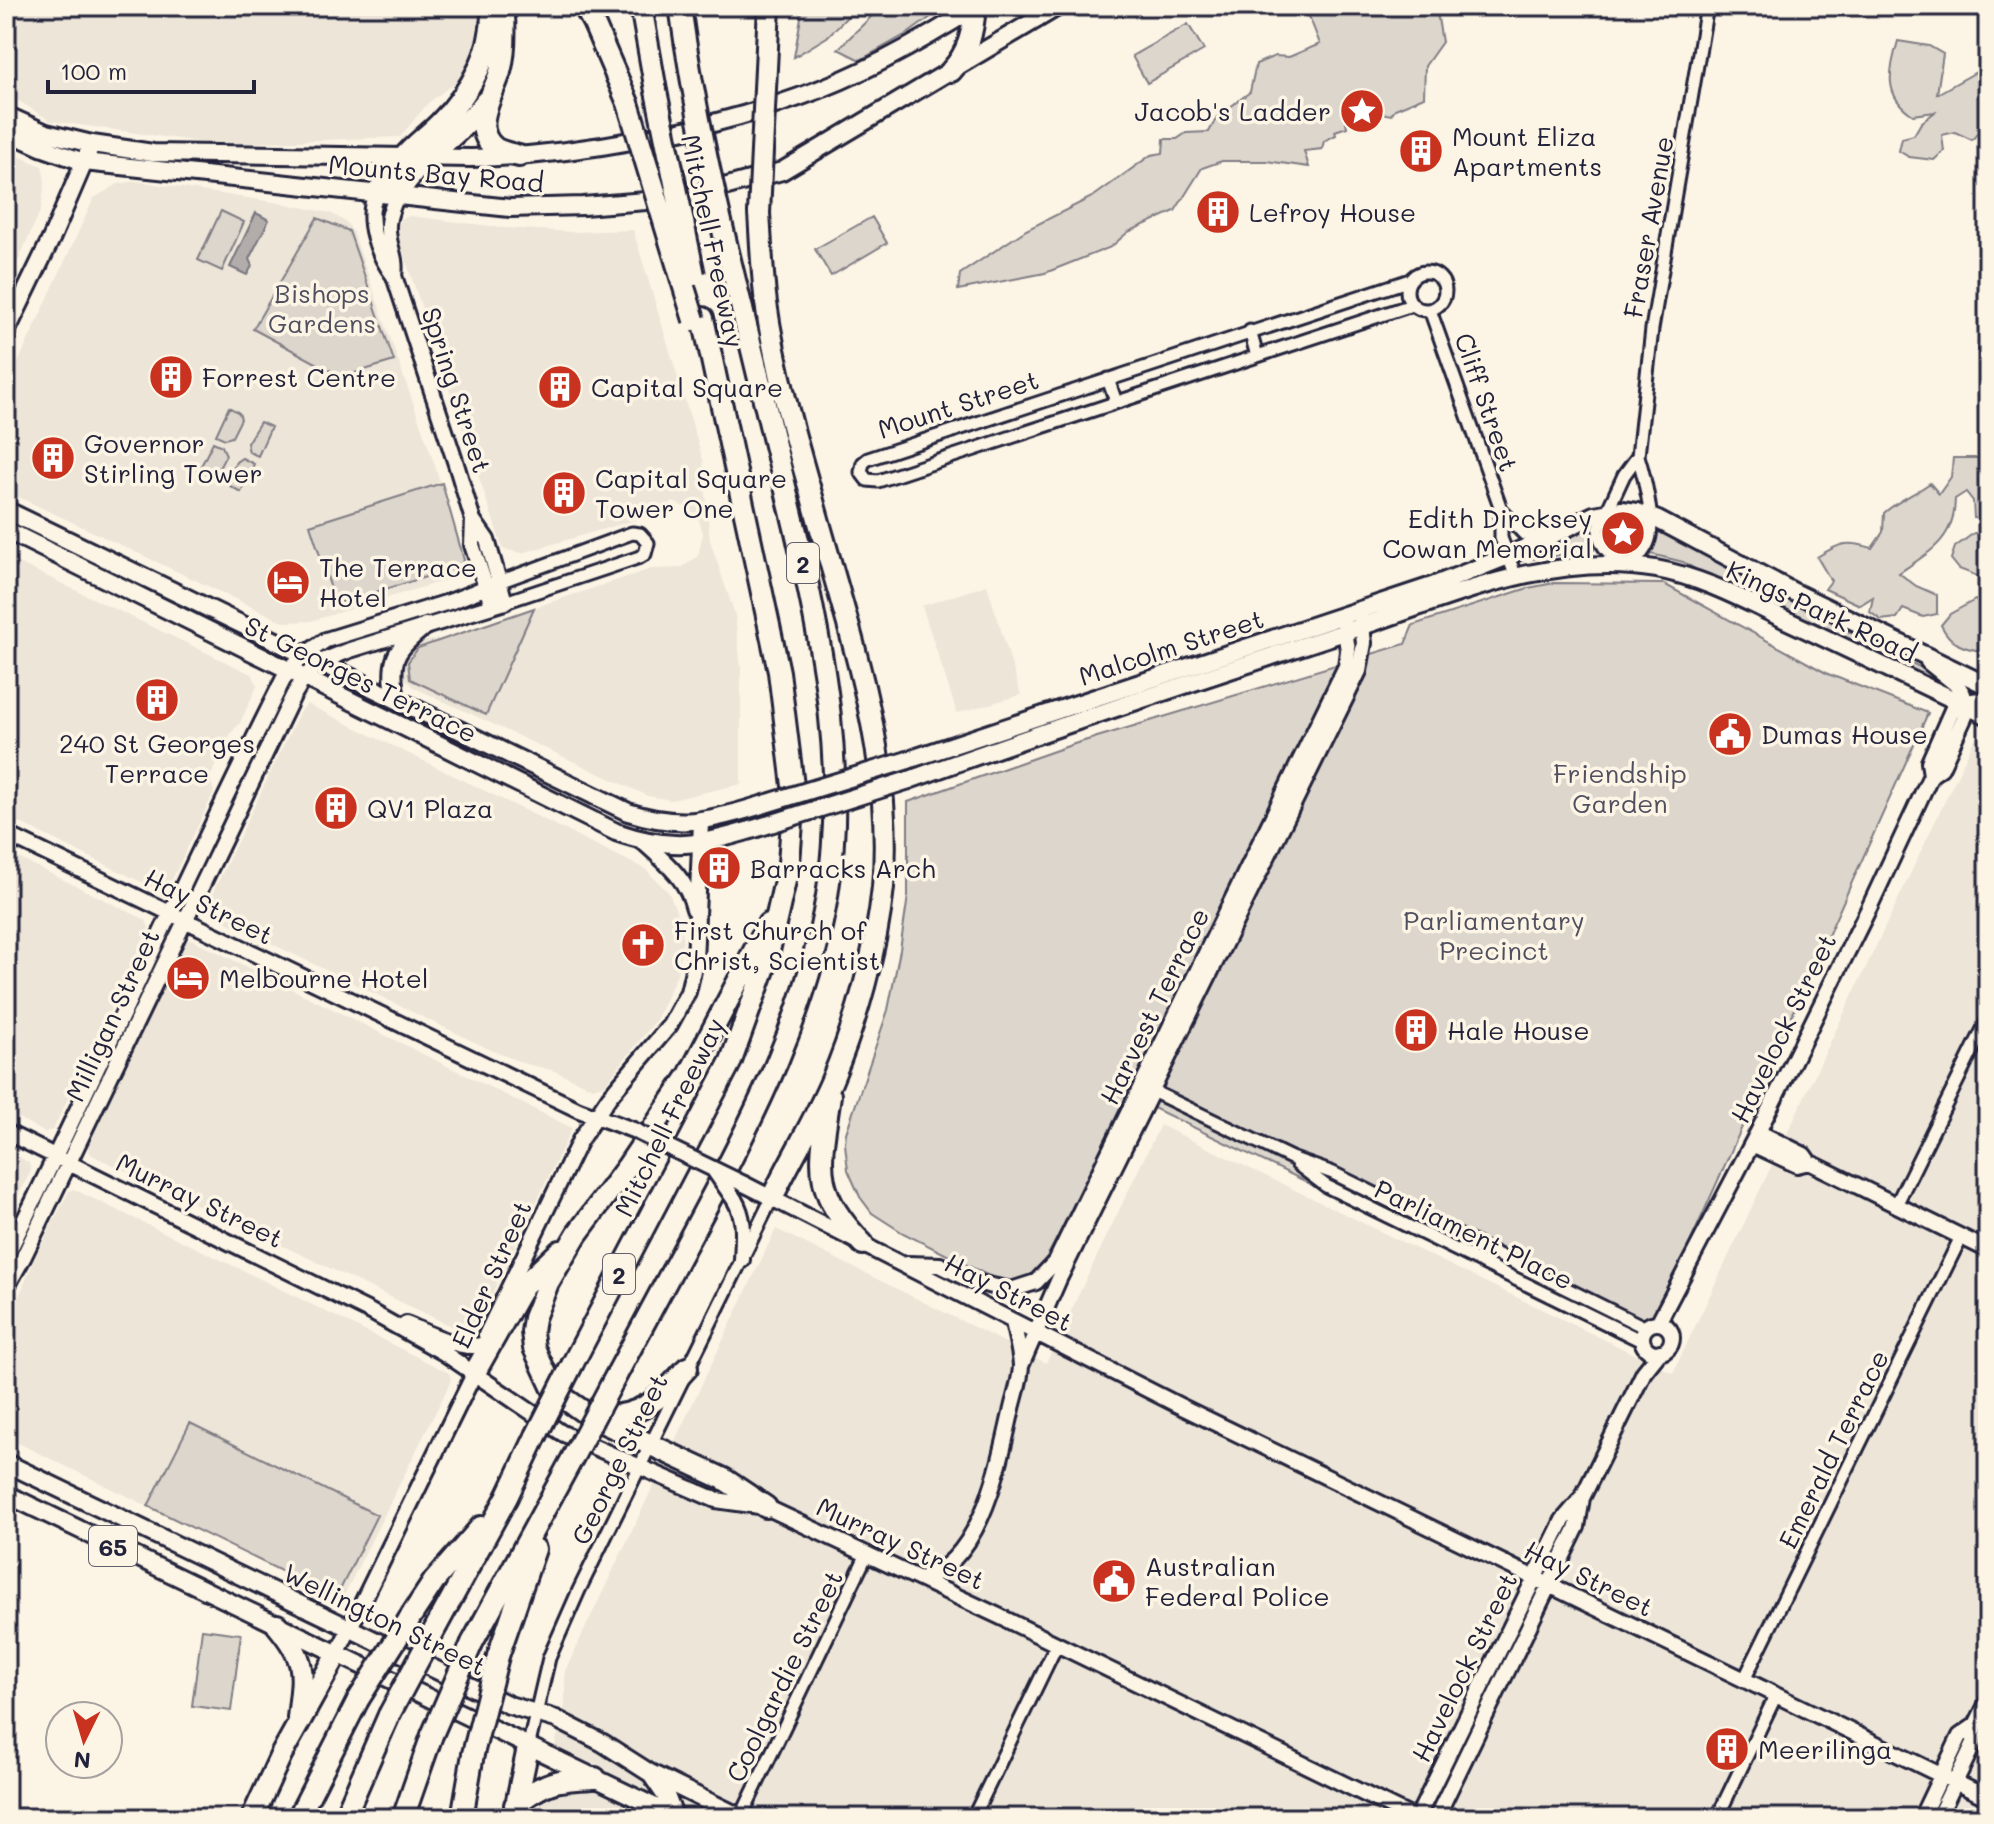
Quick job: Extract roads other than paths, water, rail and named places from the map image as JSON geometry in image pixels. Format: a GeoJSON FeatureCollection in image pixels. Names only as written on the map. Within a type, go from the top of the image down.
{"type":"FeatureCollection","features":[{"type":"Feature","properties":{"kind":"highway"},"geometry":{"type":"LineString","coordinates":[[387,194],[405,156],[459,102],[479,69],[489,45],[492,6]]}},
{"type":"Feature","properties":{"kind":"highway"},"geometry":{"type":"LineString","coordinates":[[503,6],[503,59],[484,123],[487,137],[496,148],[519,156]]}},
{"type":"Feature","properties":{"kind":"highway","name":"Mitchell Freeway"},"geometry":{"type":"LineString","coordinates":[[403,1818],[432,1735],[472,1643],[550,1503],[731,1160],[774,1069],[813,959],[828,894],[835,792],[828,687],[816,619],[758,373],[755,305],[704,149],[691,88],[680,6]]}},
{"type":"Feature","properties":{"kind":"highway"},"geometry":{"type":"LineString","coordinates":[[769,6],[755,305],[860,670],[884,808],[883,886],[876,931],[860,993],[832,1079],[772,1198]]}},
{"type":"Feature","properties":{"kind":"highway"},"geometry":{"type":"LineString","coordinates":[[762,112],[782,6]]}},
{"type":"Feature","properties":{"kind":"highway"},"geometry":{"type":"LineString","coordinates":[[951,71],[969,45],[976,6]]}},
{"type":"Feature","properties":{"kind":"highway","name":"Mitchell Freeway"},"geometry":{"type":"LineString","coordinates":[[344,1818],[389,1715],[507,1497],[573,1363],[731,1061],[766,964],[783,896],[792,831],[791,754],[779,672],[763,586],[699,319],[641,9]]}},
{"type":"Feature","properties":{"kind":"highway"},"geometry":{"type":"LineString","coordinates":[[595,14],[668,159]]}},
{"type":"Feature","properties":{"kind":"highway"},"geometry":{"type":"LineString","coordinates":[[595,14],[628,103],[699,319]]}},
{"type":"Feature","properties":{"kind":"highway"},"geometry":{"type":"LineString","coordinates":[[387,194],[465,127],[491,94]]}},
{"type":"Feature","properties":{"kind":"highway"},"geometry":{"type":"LineString","coordinates":[[766,1507],[724,1479],[591,1417],[554,1391],[534,1348],[532,1332],[534,1318],[548,1283],[577,1234],[689,1075],[783,896]]}},
{"type":"Feature","properties":{"kind":"highway"},"geometry":{"type":"LineString","coordinates":[[832,1079],[824,1136],[823,1184],[839,1216],[863,1244]]}},
{"type":"Feature","properties":{"kind":"highway"},"geometry":{"type":"LineString","coordinates":[[474,1374],[488,1342],[524,1285],[577,1234]]}},
{"type":"Feature","properties":{"kind":"highway"},"geometry":{"type":"LineString","coordinates":[[591,1417],[615,1418],[646,1407],[661,1397],[687,1368]]}},
{"type":"Feature","properties":{"kind":"highway","name":"2"},"geometry":{"type":"LineString","coordinates":[[298,1818],[358,1700],[413,1613],[434,1581],[507,1497]]}},
{"type":"Feature","properties":{"kind":"highway"},"geometry":{"type":"LineString","coordinates":[[462,1818],[473,1754],[498,1656],[550,1503]]}},
{"type":"Feature","properties":{"kind":"highway"},"geometry":{"type":"LineString","coordinates":[[277,1625],[294,1645],[302,1667],[297,1726]]}},
{"type":"Feature","properties":{"kind":"highway"},"geometry":{"type":"LineString","coordinates":[[252,1818],[337,1654]]}},
{"type":"Feature","properties":{"kind":"highway"},"geometry":{"type":"LineString","coordinates":[[514,1812],[528,1748]]}},
{"type":"Feature","properties":{"kind":"highway"},"geometry":{"type":"LineString","coordinates":[[514,1812],[533,1791],[551,1782],[595,1778]]}},
{"type":"Feature","properties":{"kind":"main road","name":"Mounts Bay Road"},"geometry":{"type":"LineString","coordinates":[[6,115],[46,133],[153,153],[519,156],[659,134],[799,97],[919,42],[976,6]]}},
{"type":"Feature","properties":{"kind":"main road","name":"Mounts Bay Road"},"geometry":{"type":"LineString","coordinates":[[6,131],[84,162],[206,177],[522,208],[684,198],[782,171],[1059,6]]}},
{"type":"Feature","properties":{"kind":"main road"},"geometry":{"type":"LineString","coordinates":[[6,332],[92,144]]}},
{"type":"Feature","properties":{"kind":"main road","name":"Spring Street"},"geometry":{"type":"LineString","coordinates":[[387,194],[387,232],[396,261],[394,276]]}},
{"type":"Feature","properties":{"kind":"main road","name":"Spring Street"},"geometry":{"type":"LineString","coordinates":[[387,194],[372,207],[372,223],[384,262],[394,276],[473,520],[472,545],[492,584],[498,604]]}},
{"type":"Feature","properties":{"kind":"main road","name":"St Georges Terrace"},"geometry":{"type":"LineString","coordinates":[[6,510],[628,812],[669,822],[701,822]]}},
{"type":"Feature","properties":{"kind":"main road","name":"Malcolm Street"},"geometry":{"type":"LineString","coordinates":[[701,843],[909,780],[1353,621],[1605,512],[1622,510],[1650,516]]}},
{"type":"Feature","properties":{"kind":"main road","name":"Kings Park Road"},"geometry":{"type":"LineString","coordinates":[[1650,516],[1794,592],[1988,686]]}},
{"type":"Feature","properties":{"kind":"main road","name":"St Georges Terrace"},"geometry":{"type":"LineString","coordinates":[[6,530],[616,832],[642,841],[679,846],[701,843]]}},
{"type":"Feature","properties":{"kind":"main road","name":"Malcolm Street"},"geometry":{"type":"LineString","coordinates":[[701,822],[1353,621],[1516,577],[1562,568],[1627,566]]}},
{"type":"Feature","properties":{"kind":"main road","name":"Kings Park Road"},"geometry":{"type":"LineString","coordinates":[[1627,566],[1677,574],[1709,584],[1943,695],[1960,710],[1988,710]]}},
{"type":"Feature","properties":{"kind":"main road"},"geometry":{"type":"LineString","coordinates":[[304,655],[326,640],[452,601],[492,584]]}},
{"type":"Feature","properties":{"kind":"main road"},"geometry":{"type":"LineString","coordinates":[[304,678],[320,662],[350,650],[498,604]]}},
{"type":"Feature","properties":{"kind":"main road","name":"Harvest Terrace"},"geometry":{"type":"LineString","coordinates":[[903,1263],[940,1265],[974,1282],[1002,1289],[1020,1289],[1042,1279],[1056,1261],[1359,671],[1364,651],[1353,621]]}},
{"type":"Feature","properties":{"kind":"main road"},"geometry":{"type":"LineString","coordinates":[[396,699],[392,665],[402,644],[425,626]]}},
{"type":"Feature","properties":{"kind":"main road"},"geometry":{"type":"LineString","coordinates":[[1910,648],[1958,686],[1960,710]]}},
{"type":"Feature","properties":{"kind":"main road","name":"Milligan Street"},"geometry":{"type":"LineString","coordinates":[[6,1288],[69,1163],[176,917],[191,872],[222,800],[288,670],[304,655]]}},
{"type":"Feature","properties":{"kind":"main road","name":"Milligan Street"},"geometry":{"type":"LineString","coordinates":[[6,1257],[13,1228],[54,1156],[176,917],[304,678]]}},
{"type":"Feature","properties":{"kind":"main road","name":"Havelock Street"},"geometry":{"type":"LineString","coordinates":[[1416,1818],[1563,1520],[1582,1498],[1644,1372],[1654,1337],[1672,1299],[1869,908],[1931,775],[1929,762],[1960,710]]}},
{"type":"Feature","properties":{"kind":"main road","name":"Elder Street"},"geometry":{"type":"LineString","coordinates":[[488,1342],[580,1140],[679,1012],[688,992],[695,962],[701,822]]}},
{"type":"Feature","properties":{"kind":"main road","name":"Hay Street"},"geometry":{"type":"LineString","coordinates":[[6,834],[595,1117],[633,1130],[714,1169],[903,1263],[1013,1322],[1988,1798]]}},
{"type":"Feature","properties":{"kind":"main road","name":"Elder Street"},"geometry":{"type":"LineString","coordinates":[[642,841],[669,864],[686,887],[697,925]]}},
{"type":"Feature","properties":{"kind":"main road","name":"Harvest Terrace"},"geometry":{"type":"LineString","coordinates":[[920,1579],[936,1575],[951,1561],[985,1510],[998,1468],[1021,1366],[1034,1332],[1147,1088]]}},
{"type":"Feature","properties":{"kind":"main road","name":"Murray Street"},"geometry":{"type":"LineString","coordinates":[[6,1132],[371,1312],[474,1374],[562,1433],[716,1500],[766,1507],[1416,1818]]}},
{"type":"Feature","properties":{"kind":"main road"},"geometry":{"type":"LineString","coordinates":[[1755,1138],[1804,1155],[1809,1162],[1988,1250]]}},
{"type":"Feature","properties":{"kind":"main road"},"geometry":{"type":"LineString","coordinates":[[714,1169],[741,1211],[744,1226],[742,1260]]}},
{"type":"Feature","properties":{"kind":"main road","name":"Murray Street"},"geometry":{"type":"LineString","coordinates":[[371,1312],[460,1344],[488,1342]]}},
{"type":"Feature","properties":{"kind":"main road","name":"Harvest Terrace"},"geometry":{"type":"LineString","coordinates":[[1013,1322],[1021,1366]]}},
{"type":"Feature","properties":{"kind":"main road","name":"Elder Street"},"geometry":{"type":"LineString","coordinates":[[337,1654],[474,1374]]}},
{"type":"Feature","properties":{"kind":"main road","name":"Wellington Street"},"geometry":{"type":"LineString","coordinates":[[6,1463],[509,1705],[556,1719],[603,1743],[650,1773],[742,1818]]}},
{"type":"Feature","properties":{"kind":"main road","name":"Wellington Street"},"geometry":{"type":"LineString","coordinates":[[6,1494],[676,1817]]}},
{"type":"Feature","properties":{"kind":"main road","name":"Havelock Street"},"geometry":{"type":"LineString","coordinates":[[1436,1818],[1577,1527],[1582,1498]]}},
{"type":"Feature","properties":{"kind":"main road"},"geometry":{"type":"LineString","coordinates":[[1483,1682],[1498,1690]]}},
{"type":"Feature","properties":{"kind":"main road"},"geometry":{"type":"LineString","coordinates":[[1921,1818],[1974,1743],[1976,1725],[1988,1701]]}},
{"type":"Feature","properties":{"kind":"main road"},"geometry":{"type":"LineString","coordinates":[[1456,1738],[1471,1745]]}},
{"type":"Feature","properties":{"kind":"main road"},"geometry":{"type":"LineString","coordinates":[[650,1773],[676,1817]]}},
{"type":"Feature","properties":{"kind":"main road"},"geometry":{"type":"LineString","coordinates":[[1938,1818],[1949,1779]]}},
{"type":"Feature","properties":{"kind":"street","name":"Fraser Avenue"},"geometry":{"type":"LineString","coordinates":[[1638,456],[1624,475],[1599,529],[1601,544],[1627,566],[1649,541],[1650,516],[1638,456],[1652,329],[1707,6]]}},
{"type":"Feature","properties":{"kind":"street"},"geometry":{"type":"LineString","coordinates":[[1424,272],[1432,273],[1444,283],[1446,292],[1443,300],[1430,310],[1412,305],[1407,293],[1410,280],[1424,272]]}},
{"type":"Feature","properties":{"kind":"street","name":"Mount Street"},"geometry":{"type":"LineString","coordinates":[[1410,280],[868,459],[863,463],[861,472],[867,480],[878,481],[1412,305]]}},
{"type":"Feature","properties":{"kind":"street","name":"Cliff Street"},"geometry":{"type":"LineString","coordinates":[[1430,310],[1501,509],[1501,538],[1516,577]]}},
{"type":"Feature","properties":{"kind":"street"},"geometry":{"type":"LineString","coordinates":[[1250,331],[1257,356]]}},
{"type":"Feature","properties":{"kind":"street"},"geometry":{"type":"LineString","coordinates":[[1108,379],[1116,402]]}},
{"type":"Feature","properties":{"kind":"street","name":"Cliff Street"},"geometry":{"type":"LineString","coordinates":[[1501,509],[1524,534],[1543,538]]}},
{"type":"Feature","properties":{"kind":"street"},"geometry":{"type":"LineString","coordinates":[[492,584],[632,533],[640,534],[648,543],[645,554],[640,557],[498,604]]}},
{"type":"Feature","properties":{"kind":"street"},"geometry":{"type":"LineString","coordinates":[[1896,1205],[1988,1019]]}},
{"type":"Feature","properties":{"kind":"street","name":"Parliament Place"},"geometry":{"type":"LineString","coordinates":[[1147,1088],[1291,1158],[1326,1186],[1654,1337]]}},
{"type":"Feature","properties":{"kind":"street","name":"George Street"},"geometry":{"type":"LineString","coordinates":[[528,1748],[549,1658],[579,1590],[772,1198]]}},
{"type":"Feature","properties":{"kind":"street","name":"Emerald Terrace"},"geometry":{"type":"LineString","coordinates":[[1744,1680],[1961,1237]]}},
{"type":"Feature","properties":{"kind":"street","name":"Coolgardie Street"},"geometry":{"type":"LineString","coordinates":[[742,1818],[867,1554]]}},
{"type":"Feature","properties":{"kind":"street"},"geometry":{"type":"LineString","coordinates":[[973,1818],[1057,1644]]}},
{"type":"Feature","properties":{"kind":"street"},"geometry":{"type":"LineString","coordinates":[[1717,1818],[1776,1695]]}},
{"type":"Feature","properties":{"kind":"place","name":"Jacob's Ladder"},"geometry":{"type":"Point","coordinates":[1362,111]}},
{"type":"Feature","properties":{"kind":"place","name":"Mount Eliza Apartments"},"geometry":{"type":"Point","coordinates":[1421,151]}},
{"type":"Feature","properties":{"kind":"place","name":"Lefroy House"},"geometry":{"type":"Point","coordinates":[1218,212]}},
{"type":"Feature","properties":{"kind":"place","name":"Forrest Centre"},"geometry":{"type":"Point","coordinates":[171,377]}},
{"type":"Feature","properties":{"kind":"place","name":"Capital Square"},"geometry":{"type":"Point","coordinates":[560,387]}},
{"type":"Feature","properties":{"kind":"place","name":"Governor Stirling Tower"},"geometry":{"type":"Point","coordinates":[53,458]}},
{"type":"Feature","properties":{"kind":"place","name":"Capital Square Tower One"},"geometry":{"type":"Point","coordinates":[564,493]}},
{"type":"Feature","properties":{"kind":"place","name":"Edith Dircksey Cowan Memorial"},"geometry":{"type":"Point","coordinates":[1623,533]}},
{"type":"Feature","properties":{"kind":"place","name":"The Terrace Hotel"},"geometry":{"type":"Point","coordinates":[288,582]}},
{"type":"Feature","properties":{"kind":"place","name":"240 St Georges Terrace"},"geometry":{"type":"Point","coordinates":[157,700]}},
{"type":"Feature","properties":{"kind":"place","name":"Dumas House"},"geometry":{"type":"Point","coordinates":[1730,734]}},
{"type":"Feature","properties":{"kind":"place","name":"QV1 Plaza"},"geometry":{"type":"Point","coordinates":[336,808]}},
{"type":"Feature","properties":{"kind":"place","name":"Barracks Arch"},"geometry":{"type":"Point","coordinates":[719,868]}},
{"type":"Feature","properties":{"kind":"place","name":"First Church of Christ, Scientist"},"geometry":{"type":"Point","coordinates":[643,945]}},
{"type":"Feature","properties":{"kind":"place","name":"Melbourne Hotel"},"geometry":{"type":"Point","coordinates":[188,978]}},
{"type":"Feature","properties":{"kind":"place","name":"Hale House"},"geometry":{"type":"Point","coordinates":[1416,1030]}},
{"type":"Feature","properties":{"kind":"place","name":"Australian Federal Police"},"geometry":{"type":"Point","coordinates":[1114,1581]}},
{"type":"Feature","properties":{"kind":"place","name":"Meerilinga"},"geometry":{"type":"Point","coordinates":[1727,1749]}},
{"type":"Feature","properties":{"kind":"park label","name":"Bishops Gardens"},"geometry":{"type":"Point","coordinates":[322,308]}},
{"type":"Feature","properties":{"kind":"park label","name":"Friendship Garden"},"geometry":{"type":"Point","coordinates":[1620,788]}},
{"type":"Feature","properties":{"kind":"park label","name":"Parliamentary Precinct"},"geometry":{"type":"Point","coordinates":[1494,935]}}]}
